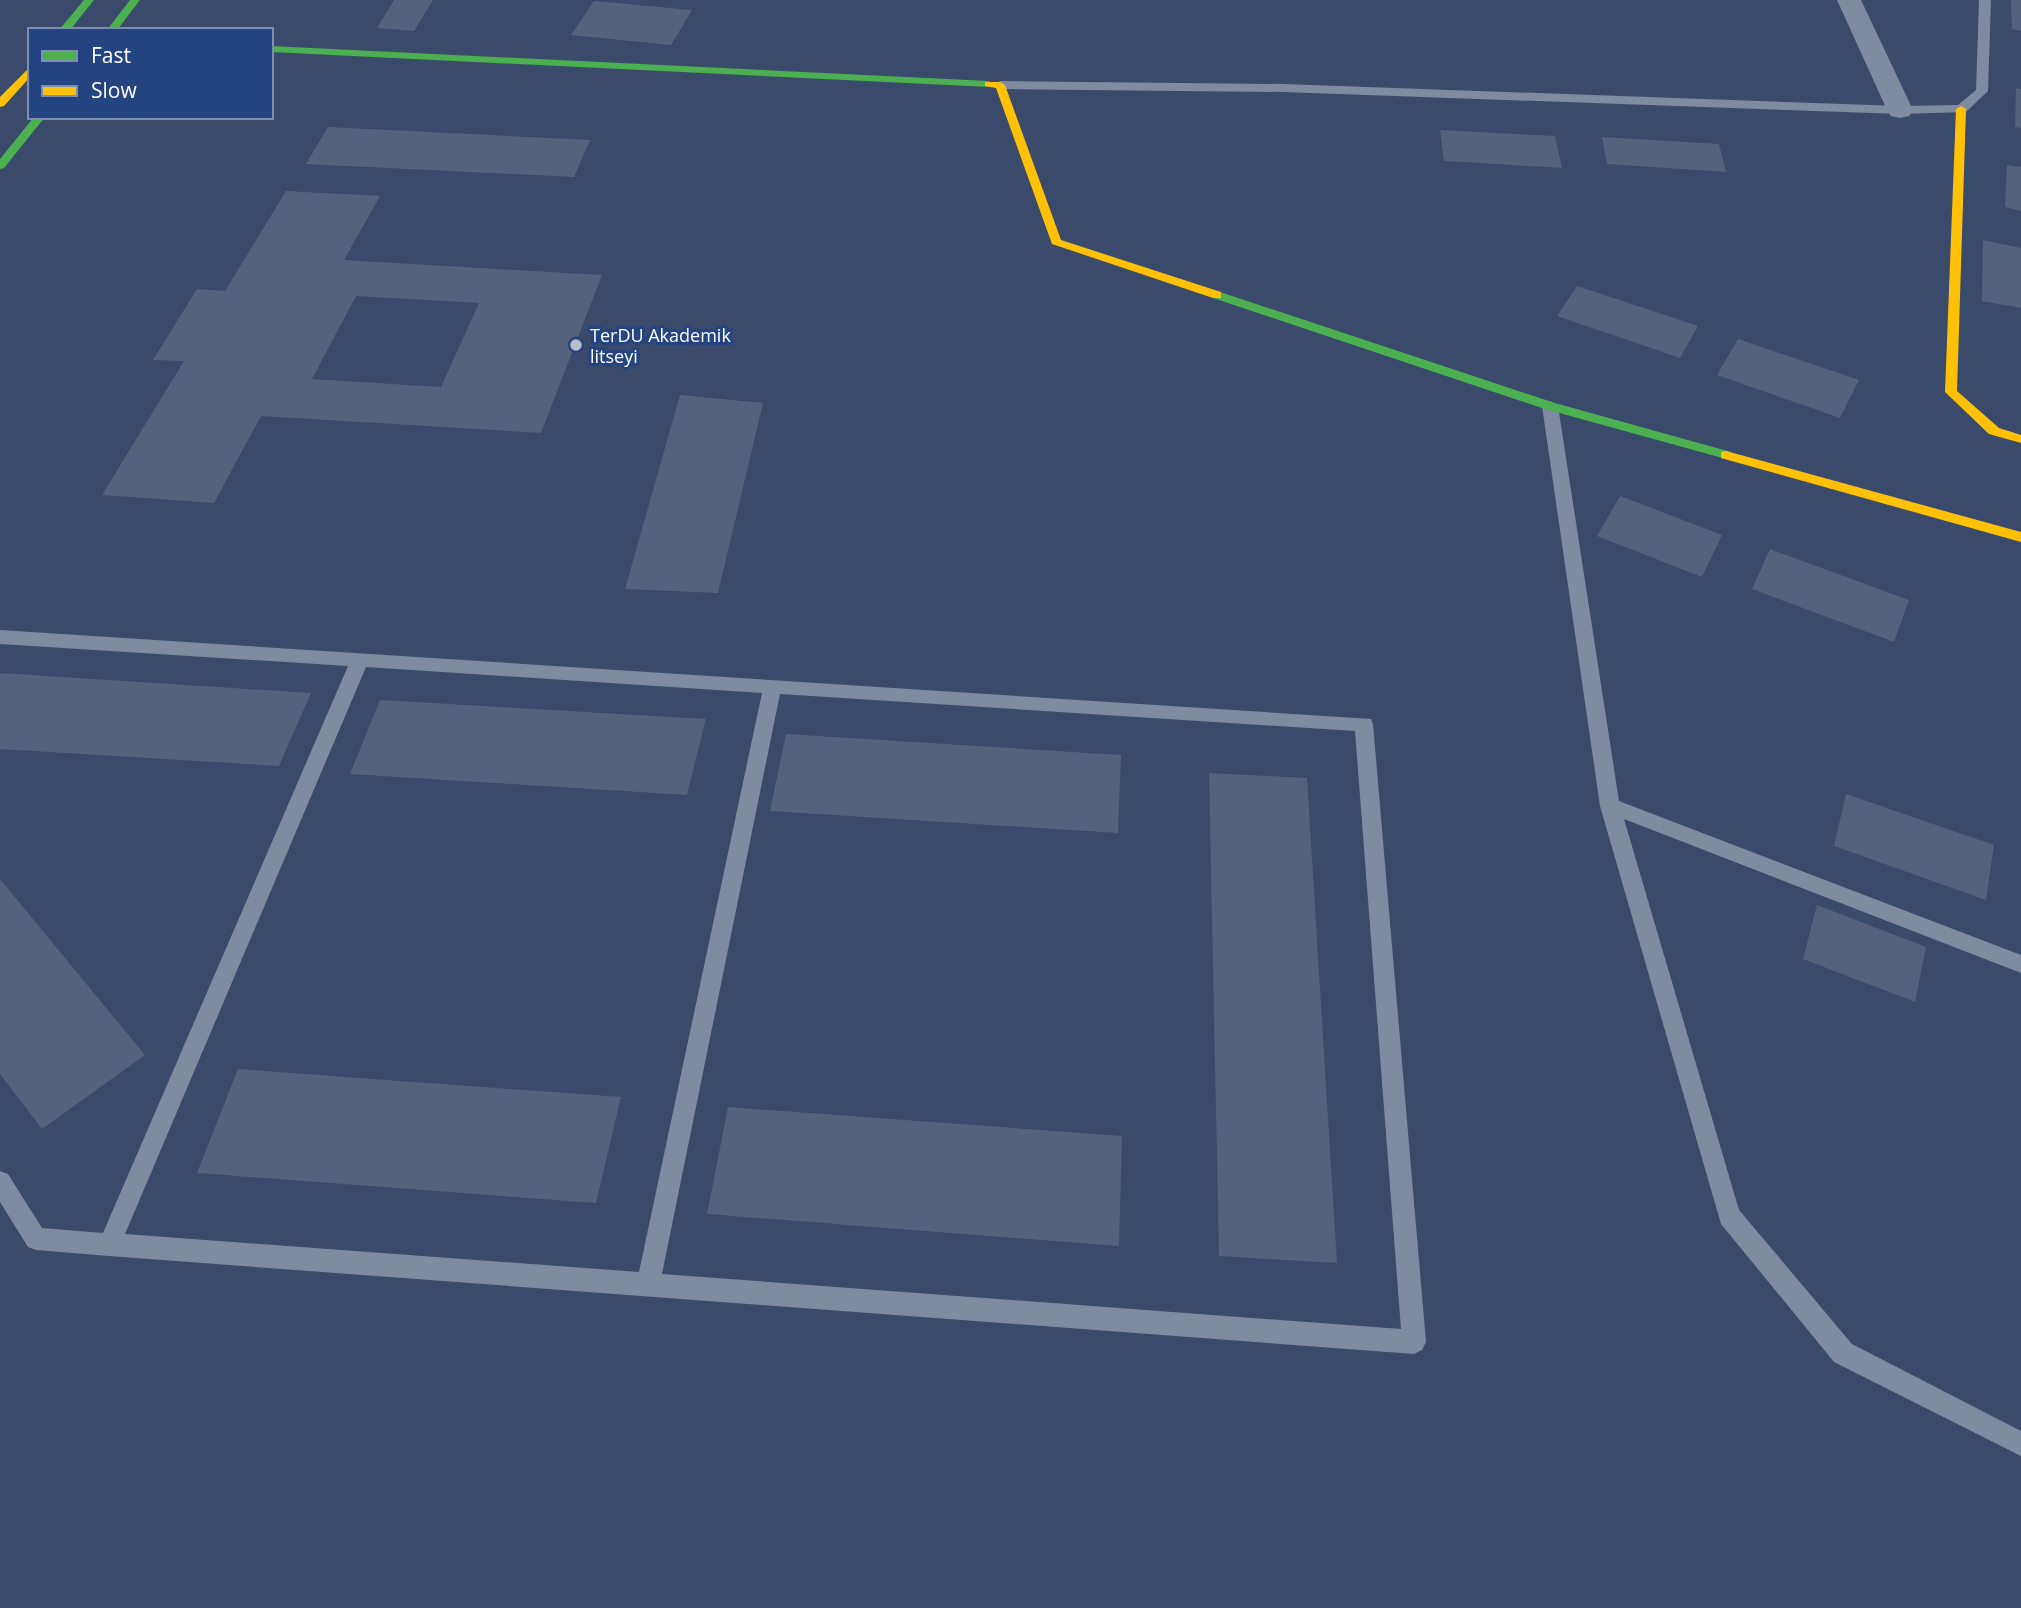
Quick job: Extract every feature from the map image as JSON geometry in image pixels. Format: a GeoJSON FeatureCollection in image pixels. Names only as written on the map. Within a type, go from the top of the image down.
{"type":"FeatureCollection","features":[{"type":"Feature","properties":{"kind":"main road"},"geometry":{"type":"LineString","coordinates":[[66,28],[89,0]]}},
{"type":"Feature","properties":{"kind":"main road"},"geometry":{"type":"LineString","coordinates":[[114,28],[135,0]]}},
{"type":"Feature","properties":{"kind":"main road"},"geometry":{"type":"LineString","coordinates":[[273,49],[1000,85],[1056,242],[1550,406],[2021,537]]}},
{"type":"Feature","properties":{"kind":"main road"},"geometry":{"type":"LineString","coordinates":[[0,104],[28,72]]}},
{"type":"Feature","properties":{"kind":"main road"},"geometry":{"type":"LineString","coordinates":[[1961,109],[1951,392],[1994,431],[2021,439]]}},
{"type":"Feature","properties":{"kind":"main road"},"geometry":{"type":"LineString","coordinates":[[0,166],[38,119]]}},
{"type":"Feature","properties":{"kind":"street"},"geometry":{"type":"LineString","coordinates":[[1849,0],[1900,110]]}},
{"type":"Feature","properties":{"kind":"lane"},"geometry":{"type":"LineString","coordinates":[[1000,85],[1296,88],[1900,110],[1961,109],[1982,91],[1985,0]]}},
{"type":"Feature","properties":{"kind":"lane"},"geometry":{"type":"LineString","coordinates":[[1550,406],[1610,806],[1729,1216],[1843,1353],[2021,1444]]}},
{"type":"Feature","properties":{"kind":"lane"},"geometry":{"type":"LineString","coordinates":[[0,637],[1364,724],[1414,1342],[36,1239],[0,1182]]}},
{"type":"Feature","properties":{"kind":"lane"},"geometry":{"type":"LineString","coordinates":[[109,1245],[360,659]]}},
{"type":"Feature","properties":{"kind":"lane"},"geometry":{"type":"LineString","coordinates":[[648,1284],[772,686]]}},
{"type":"Feature","properties":{"kind":"lane"},"geometry":{"type":"LineString","coordinates":[[1610,806],[2021,964]]}},
{"type":"Feature","properties":{"kind":"building"},"geometry":{"type":"Polygon","coordinates":[[[394,0],[433,0],[414,31],[377,28],[394,0]]]}},
{"type":"Feature","properties":{"kind":"building"},"geometry":{"type":"Polygon","coordinates":[[[2011,0],[2021,0],[2021,31],[2012,29],[2011,0]]]}},
{"type":"Feature","properties":{"kind":"building"},"geometry":{"type":"Polygon","coordinates":[[[594,1],[692,10],[671,45],[571,35],[594,1]]]}},
{"type":"Feature","properties":{"kind":"building"},"geometry":{"type":"Polygon","coordinates":[[[2016,88],[2021,89],[2021,128],[2015,127],[2016,88]]]}},
{"type":"Feature","properties":{"kind":"building"},"geometry":{"type":"Polygon","coordinates":[[[328,127],[590,140],[574,177],[306,164],[328,127]]]}},
{"type":"Feature","properties":{"kind":"building"},"geometry":{"type":"Polygon","coordinates":[[[1440,130],[1555,136],[1562,168],[1444,161],[1440,130]]]}},
{"type":"Feature","properties":{"kind":"building"},"geometry":{"type":"Polygon","coordinates":[[[1602,137],[1719,144],[1726,172],[1607,164],[1602,137]]]}},
{"type":"Feature","properties":{"kind":"building"},"geometry":{"type":"Polygon","coordinates":[[[2007,165],[2021,167],[2021,211],[2005,207],[2007,165]]]}},
{"type":"Feature","properties":{"kind":"building"},"geometry":{"type":"Polygon","coordinates":[[[286,191],[380,196],[344,260],[602,275],[541,433],[261,416],[214,503],[102,495],[184,361],[153,360],[197,289],[225,291],[286,191]],[[356,296],[312,379],[441,387],[479,303],[356,296]]]}},
{"type":"Feature","properties":{"kind":"building"},"geometry":{"type":"Polygon","coordinates":[[[1983,240],[2021,248],[2021,308],[1982,301],[1983,240]]]}},
{"type":"Feature","properties":{"kind":"building"},"geometry":{"type":"Polygon","coordinates":[[[1577,286],[1698,326],[1680,358],[1557,316],[1577,286]]]}},
{"type":"Feature","properties":{"kind":"building"},"geometry":{"type":"Polygon","coordinates":[[[1738,339],[1859,380],[1840,418],[1717,375],[1738,339]]]}},
{"type":"Feature","properties":{"kind":"building"},"geometry":{"type":"Polygon","coordinates":[[[680,395],[763,403],[718,593],[625,589],[680,395]]]}},
{"type":"Feature","properties":{"kind":"building"},"geometry":{"type":"Polygon","coordinates":[[[1620,496],[1722,535],[1702,577],[1597,536],[1620,496]]]}},
{"type":"Feature","properties":{"kind":"building"},"geometry":{"type":"Polygon","coordinates":[[[1770,549],[1909,600],[1894,642],[1752,589],[1770,549]]]}},
{"type":"Feature","properties":{"kind":"building"},"geometry":{"type":"Polygon","coordinates":[[[0,673],[311,693],[279,766],[0,749],[0,673]]]}},
{"type":"Feature","properties":{"kind":"building"},"geometry":{"type":"Polygon","coordinates":[[[380,700],[706,719],[687,795],[350,774],[380,700]]]}},
{"type":"Feature","properties":{"kind":"building"},"geometry":{"type":"Polygon","coordinates":[[[786,734],[1121,755],[1118,833],[770,811],[786,734]]]}},
{"type":"Feature","properties":{"kind":"building"},"geometry":{"type":"Polygon","coordinates":[[[1209,773],[1307,778],[1337,1263],[1219,1256],[1209,773]]]}},
{"type":"Feature","properties":{"kind":"building"},"geometry":{"type":"Polygon","coordinates":[[[1846,794],[1994,845],[1986,900],[1834,846],[1846,794]]]}},
{"type":"Feature","properties":{"kind":"building"},"geometry":{"type":"Polygon","coordinates":[[[0,879],[145,1055],[42,1129],[0,1074],[0,879]]]}},
{"type":"Feature","properties":{"kind":"building"},"geometry":{"type":"Polygon","coordinates":[[[1817,905],[1926,947],[1915,1002],[1803,959],[1817,905]]]}},
{"type":"Feature","properties":{"kind":"building"},"geometry":{"type":"Polygon","coordinates":[[[238,1069],[621,1097],[596,1203],[197,1173],[238,1069]]]}},
{"type":"Feature","properties":{"kind":"building"},"geometry":{"type":"Polygon","coordinates":[[[728,1107],[1122,1136],[1119,1246],[707,1214],[728,1107]]]}},
{"type":"Feature","properties":{"kind":"traffic: fast"},"geometry":{"type":"LineString","coordinates":[[66,28],[89,0]]}},
{"type":"Feature","properties":{"kind":"traffic: fast"},"geometry":{"type":"LineString","coordinates":[[114,28],[135,0]]}},
{"type":"Feature","properties":{"kind":"traffic: fast"},"geometry":{"type":"LineString","coordinates":[[273,49],[989,84]]}},
{"type":"Feature","properties":{"kind":"traffic: fast"},"geometry":{"type":"LineString","coordinates":[[0,166],[38,119]]}},
{"type":"Feature","properties":{"kind":"traffic: fast"},"geometry":{"type":"LineString","coordinates":[[1217,295],[1550,406],[1726,455]]}},
{"type":"Feature","properties":{"kind":"traffic: slow"},"geometry":{"type":"LineString","coordinates":[[0,104],[28,72]]}},
{"type":"Feature","properties":{"kind":"traffic: slow"},"geometry":{"type":"LineString","coordinates":[[989,84],[1000,85],[1056,242],[1217,295]]}},
{"type":"Feature","properties":{"kind":"traffic: slow"},"geometry":{"type":"LineString","coordinates":[[1961,109],[1951,392],[1994,431],[2021,439]]}},
{"type":"Feature","properties":{"kind":"traffic: slow"},"geometry":{"type":"LineString","coordinates":[[1726,455],[2021,537]]}},
{"type":"Feature","properties":{"kind":"place","name":"TerDU Akademik litseyi"},"geometry":{"type":"Point","coordinates":[576,345]}}]}
